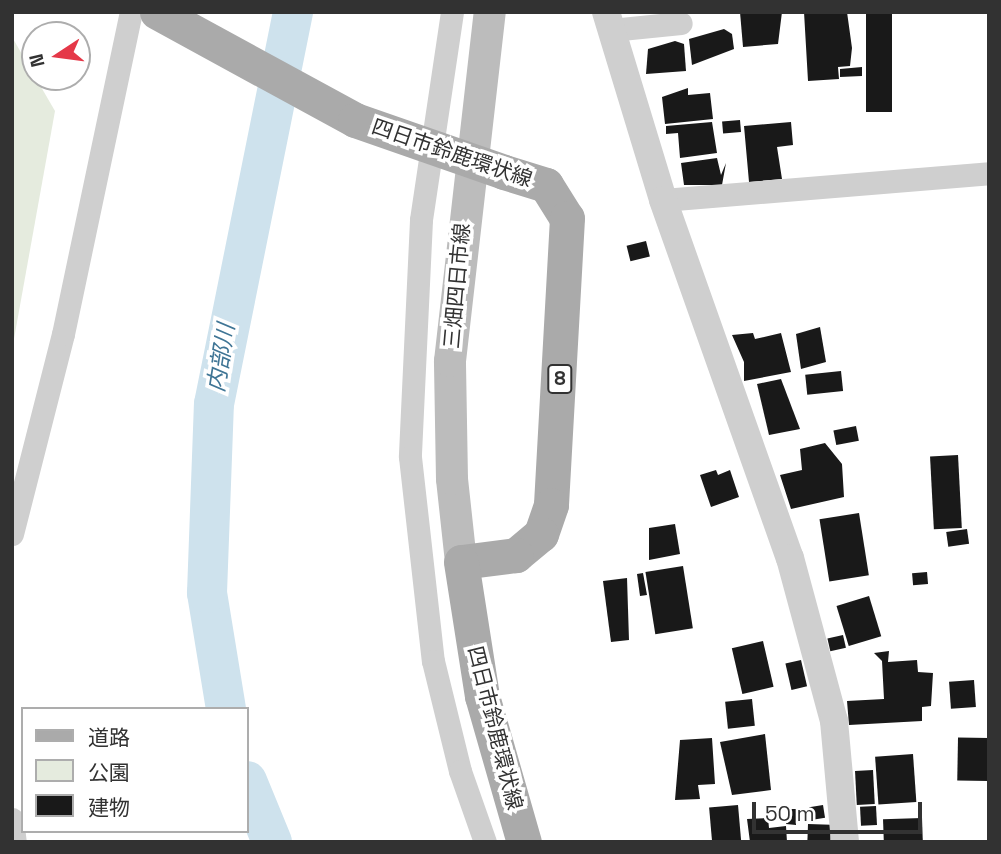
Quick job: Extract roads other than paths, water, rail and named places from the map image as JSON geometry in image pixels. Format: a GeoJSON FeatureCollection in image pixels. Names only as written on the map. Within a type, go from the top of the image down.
{"type":"FeatureCollection","features":[{"type":"Feature","properties":{"kind":"main road","name":"四日市鈴鹿環状線"},"geometry":{"type":"LineString","coordinates":[[157,12],[355,120],[546,185],[566,218],[551,505],[541,534],[516,555],[461,562],[482,696],[524,842]]}},
{"type":"Feature","properties":{"kind":"main road","name":"三畑四日市線"},"geometry":{"type":"LineString","coordinates":[[461,562],[450,361],[491,12]]}},
{"type":"Feature","properties":{"kind":"street"},"geometry":{"type":"LineString","coordinates":[[12,534],[63,334],[131,12]]}},
{"type":"Feature","properties":{"kind":"street"},"geometry":{"type":"LineString","coordinates":[[452,12],[421,220],[410,457],[433,661],[460,771],[485,842]]}},
{"type":"Feature","properties":{"kind":"street"},"geometry":{"type":"LineString","coordinates":[[681,23],[609,21],[663,200],[790,558],[834,721],[845,842]]}},
{"type":"Feature","properties":{"kind":"street"},"geometry":{"type":"LineString","coordinates":[[663,200],[989,173]]}},
{"type":"Feature","properties":{"kind":"street"},"geometry":{"type":"LineString","coordinates":[[12,819],[15,842]]}},
{"type":"Feature","properties":{"kind":"waterway","name":"内部川"},"geometry":{"type":"LineString","coordinates":[[226,707],[207,593],[214,404],[293,12]]}},
{"type":"Feature","properties":{"kind":"waterway","name":"内部川"},"geometry":{"type":"LineString","coordinates":[[248,783],[272,842]]}}]}
